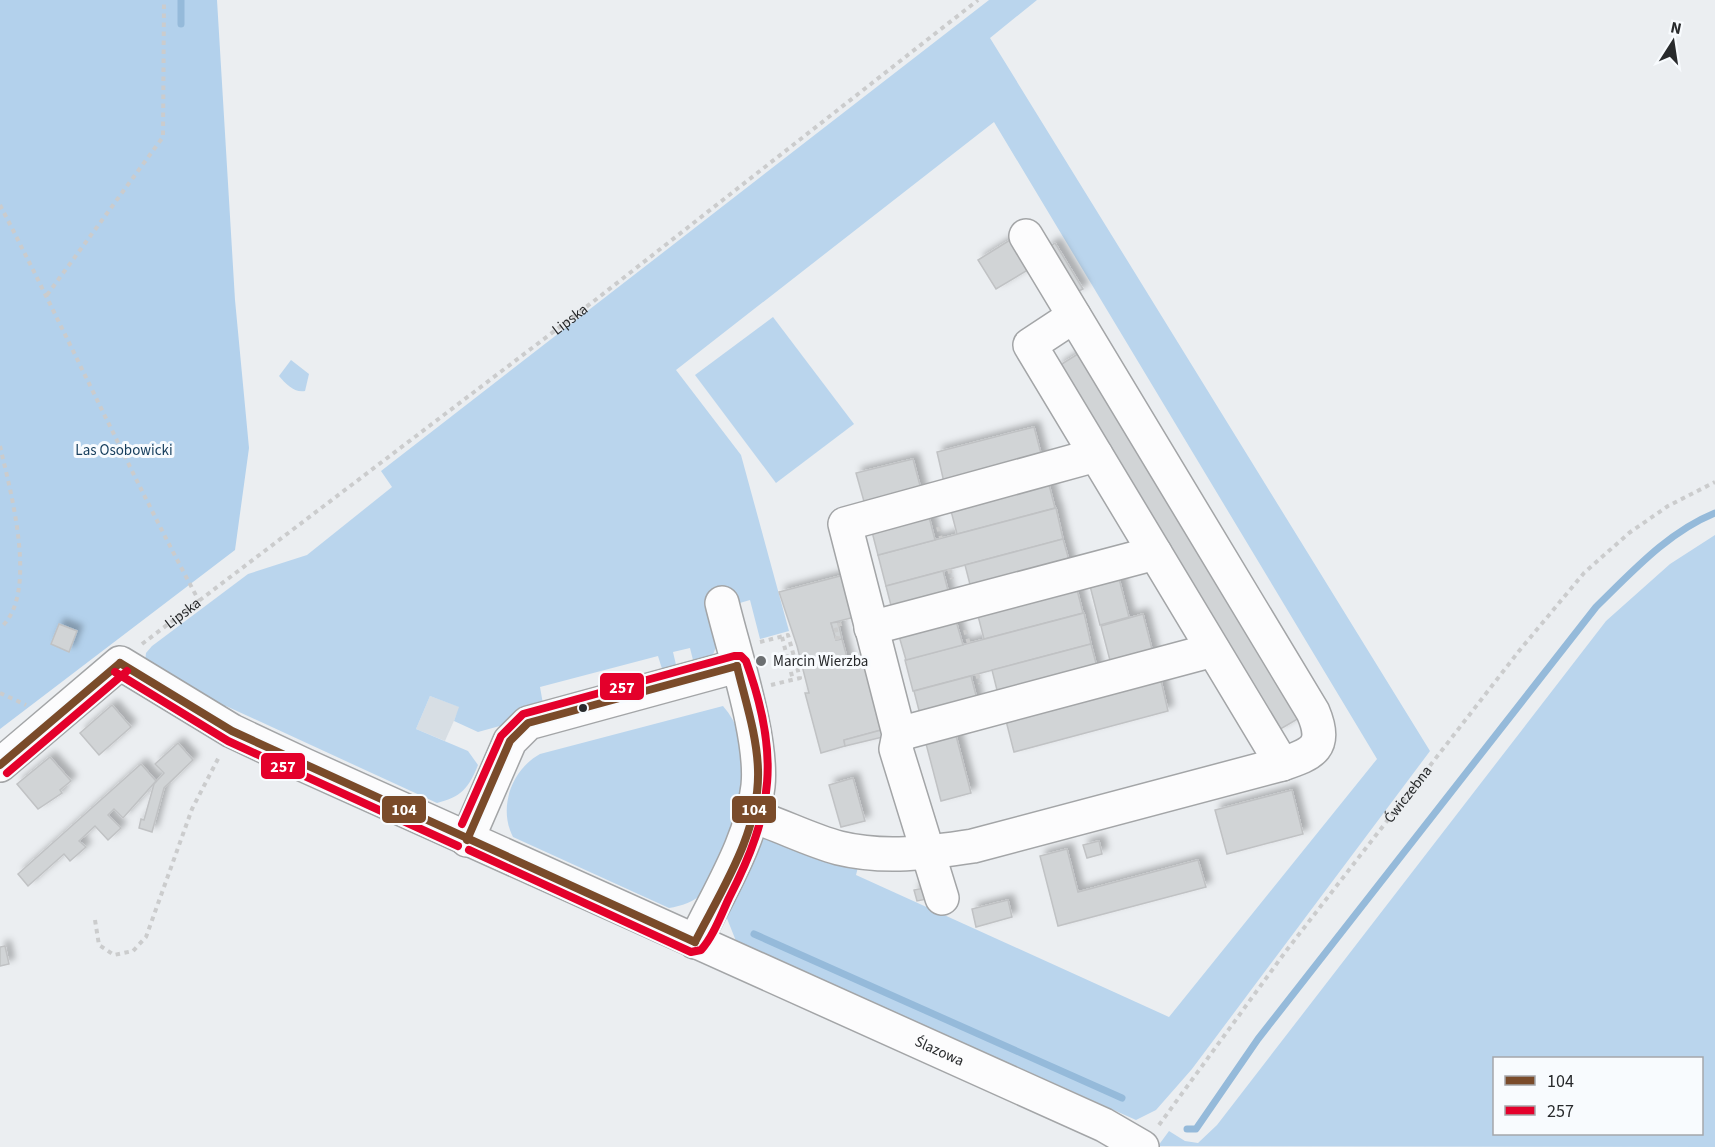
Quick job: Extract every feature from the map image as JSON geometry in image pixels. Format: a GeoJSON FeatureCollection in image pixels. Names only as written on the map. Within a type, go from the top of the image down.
{"type":"FeatureCollection","features":[{"type":"Feature","properties":{"kind":"street"},"geometry":{"type":"LineString","coordinates":[[752,816],[840,848],[906,855],[929,853],[973,846],[1282,764],[1308,756],[1319,744],[1320,727],[1314,712],[1026,236]]}},
{"type":"Feature","properties":{"kind":"street"},"geometry":{"type":"LineString","coordinates":[[1074,316],[1030,345],[1282,764]]}},
{"type":"Feature","properties":{"kind":"street"},"geometry":{"type":"LineString","coordinates":[[942,898],[896,749],[899,734],[845,524],[1096,455]]}},
{"type":"Feature","properties":{"kind":"street"},"geometry":{"type":"LineString","coordinates":[[871,628],[1155,553]]}},
{"type":"Feature","properties":{"kind":"street"},"geometry":{"type":"LineString","coordinates":[[695,942],[752,816],[758,785],[757,754],[722,603]]}},
{"type":"Feature","properties":{"kind":"street"},"geometry":{"type":"LineString","coordinates":[[899,734],[1213,650]]}},
{"type":"Feature","properties":{"kind":"street"},"geometry":{"type":"LineString","coordinates":[[467,840],[510,741],[518,730],[528,723],[735,658]]}},
{"type":"Feature","properties":{"kind":"street","name":"Ślazowa"},"geometry":{"type":"LineString","coordinates":[[0,765],[120,663],[232,730],[467,840],[1104,1125],[1142,1146]]}},
{"type":"Feature","properties":{"kind":"path"},"geometry":{"type":"LineString","coordinates":[[47,295],[163,137],[164,0]]}},
{"type":"Feature","properties":{"kind":"path","name":"Lipska"},"geometry":{"type":"LineString","coordinates":[[156,633],[567,322],[978,0]]}},
{"type":"Feature","properties":{"kind":"path"},"geometry":{"type":"LineString","coordinates":[[0,205],[47,295],[147,505],[199,601]]}},
{"type":"Feature","properties":{"kind":"path"},"geometry":{"type":"LineString","coordinates":[[0,446],[18,537],[20,576],[16,607],[9,621],[0,628]]}},
{"type":"Feature","properties":{"kind":"path","name":"Ćwiczebna"},"geometry":{"type":"LineString","coordinates":[[1142,1146],[1293,942],[1519,651],[1584,573],[1629,533],[1658,512],[1715,482]]}},
{"type":"Feature","properties":{"kind":"path"},"geometry":{"type":"LineString","coordinates":[[835,638],[838,638],[835,626],[837,625]]}},
{"type":"Feature","properties":{"kind":"path"},"geometry":{"type":"LineString","coordinates":[[735,658],[788,635],[794,647],[798,670]]}},
{"type":"Feature","properties":{"kind":"path"},"geometry":{"type":"LineString","coordinates":[[782,637],[793,680]]}},
{"type":"Feature","properties":{"kind":"path"},"geometry":{"type":"LineString","coordinates":[[0,693],[23,703]]}},
{"type":"Feature","properties":{"kind":"path"},"geometry":{"type":"LineString","coordinates":[[95,920],[99,945],[114,955],[133,951],[146,937],[192,809],[232,730]]}},
{"type":"Feature","properties":{"kind":"shaded area"},"geometry":{"type":"Polygon","coordinates":[[[989,0],[1037,0],[990,38],[1430,751],[1192,1069],[1156,1110],[1136,1120],[736,941],[726,916],[755,844],[770,835],[859,863],[856,875],[1169,1017],[1377,759],[994,122],[676,370],[741,455],[789,631],[760,639],[750,600],[733,605],[712,657],[694,664],[690,648],[673,652],[677,669],[663,672],[658,656],[540,687],[543,704],[507,724],[478,732],[454,721],[459,707],[430,696],[416,729],[468,751],[478,765],[463,790],[452,798],[437,803],[226,706],[223,711],[145,662],[146,653],[152,646],[248,574],[307,555],[392,487],[381,471],[989,0]]]}},
{"type":"Feature","properties":{"kind":"shaded area"},"geometry":{"type":"Polygon","coordinates":[[[773,317],[854,424],[776,483],[695,375],[773,317]]]}},
{"type":"Feature","properties":{"kind":"shaded area"},"geometry":{"type":"Polygon","coordinates":[[[291,360],[309,374],[305,391],[287,385],[279,376],[291,360]]]}},
{"type":"Feature","properties":{"kind":"shaded area"},"geometry":{"type":"Polygon","coordinates":[[[1715,535],[1715,1147],[1158,1146],[1169,1131],[1185,1141],[1198,1143],[1217,1125],[1606,621],[1670,564],[1715,535]]]}},
{"type":"Feature","properties":{"kind":"shaded area"},"geometry":{"type":"Polygon","coordinates":[[[430,696],[460,707],[445,741],[416,729],[430,696]]]}},
{"type":"Feature","properties":{"kind":"shaded area"},"geometry":{"type":"Polygon","coordinates":[[[723,706],[735,724],[742,743],[745,763],[744,783],[734,825],[726,844],[707,886],[692,901],[669,908],[513,837],[507,814],[510,791],[521,770],[540,754],[723,706]]]}},
{"type":"Feature","properties":{"kind":"green space","name":"Las Osobowicki"},"geometry":{"type":"Polygon","coordinates":[[[0,0],[217,0],[235,300],[249,448],[235,550],[0,729],[0,0]]]}},
{"type":"Feature","properties":{"kind":"building"},"geometry":{"type":"Polygon","coordinates":[[[1018,235],[1036,265],[996,289],[978,260],[1018,235]]]}},
{"type":"Feature","properties":{"kind":"building"},"geometry":{"type":"Polygon","coordinates":[[[1055,243],[1083,289],[1073,294],[1046,249],[1055,243]]]}},
{"type":"Feature","properties":{"kind":"building"},"geometry":{"type":"Polygon","coordinates":[[[1081,352],[1301,717],[1277,731],[1057,367],[1081,352]]]}},
{"type":"Feature","properties":{"kind":"building"},"geometry":{"type":"Polygon","coordinates":[[[1034,427],[1044,465],[946,491],[937,452],[1034,427]]]}},
{"type":"Feature","properties":{"kind":"building"},"geometry":{"type":"Polygon","coordinates":[[[913,459],[923,497],[867,512],[856,473],[913,459]]]}},
{"type":"Feature","properties":{"kind":"building"},"geometry":{"type":"Polygon","coordinates":[[[1047,477],[1055,508],[957,534],[949,503],[1047,477]]]}},
{"type":"Feature","properties":{"kind":"building"},"geometry":{"type":"Polygon","coordinates":[[[1056,508],[1063,539],[886,586],[878,555],[1056,508]]]}},
{"type":"Feature","properties":{"kind":"building"},"geometry":{"type":"Polygon","coordinates":[[[927,509],[935,540],[878,555],[870,524],[927,509]]]}},
{"type":"Feature","properties":{"kind":"building"},"geometry":{"type":"Polygon","coordinates":[[[1063,539],[1072,571],[973,596],[965,565],[1063,539]]]}},
{"type":"Feature","properties":{"kind":"building"},"geometry":{"type":"Polygon","coordinates":[[[943,571],[951,602],[894,617],[886,586],[943,571]]]}},
{"type":"Feature","properties":{"kind":"building"},"geometry":{"type":"Polygon","coordinates":[[[1117,571],[1129,617],[1100,625],[1088,578],[1117,571]]]}},
{"type":"Feature","properties":{"kind":"building"},"geometry":{"type":"Polygon","coordinates":[[[844,575],[855,617],[831,623],[836,640],[842,639],[849,665],[864,661],[885,729],[844,740],[845,746],[821,753],[805,693],[809,693],[797,646],[779,592],[844,575]]]}},
{"type":"Feature","properties":{"kind":"building"},"geometry":{"type":"Polygon","coordinates":[[[1075,582],[1083,613],[984,639],[976,608],[1075,582]]]}},
{"type":"Feature","properties":{"kind":"building"},"geometry":{"type":"Polygon","coordinates":[[[1084,613],[1091,644],[913,691],[905,660],[1084,613]]]}},
{"type":"Feature","properties":{"kind":"building"},"geometry":{"type":"Polygon","coordinates":[[[954,614],[963,645],[906,660],[897,629],[954,614]]]}},
{"type":"Feature","properties":{"kind":"building"},"geometry":{"type":"Polygon","coordinates":[[[1143,614],[1155,661],[1113,672],[1101,626],[1143,614]]]}},
{"type":"Feature","properties":{"kind":"building"},"geometry":{"type":"Polygon","coordinates":[[[838,622],[842,639],[836,640],[831,623],[838,622]]]}},
{"type":"Feature","properties":{"kind":"building"},"geometry":{"type":"Polygon","coordinates":[[[59,624],[77,631],[69,652],[51,644],[59,624]]]}},
{"type":"Feature","properties":{"kind":"building"},"geometry":{"type":"Polygon","coordinates":[[[1091,644],[1099,675],[1000,702],[992,670],[1091,644]]]}},
{"type":"Feature","properties":{"kind":"building"},"geometry":{"type":"Polygon","coordinates":[[[1159,672],[1168,711],[1014,752],[1004,713],[1159,672]]]}},
{"type":"Feature","properties":{"kind":"building"},"geometry":{"type":"Polygon","coordinates":[[[971,676],[979,707],[922,722],[914,691],[971,676]]]}},
{"type":"Feature","properties":{"kind":"building"},"geometry":{"type":"Polygon","coordinates":[[[112,705],[131,727],[99,755],[80,733],[112,705]]]}},
{"type":"Feature","properties":{"kind":"building"},"geometry":{"type":"Polygon","coordinates":[[[954,728],[971,793],[941,801],[924,736],[954,728]]]}},
{"type":"Feature","properties":{"kind":"building"},"geometry":{"type":"Polygon","coordinates":[[[885,729],[887,736],[845,746],[844,740],[885,729]]]}},
{"type":"Feature","properties":{"kind":"building"},"geometry":{"type":"Polygon","coordinates":[[[178,743],[193,760],[164,788],[152,832],[139,828],[141,819],[144,820],[154,784],[164,773],[155,764],[178,743]]]}},
{"type":"Feature","properties":{"kind":"building"},"geometry":{"type":"Polygon","coordinates":[[[50,757],[71,781],[60,790],[62,793],[38,809],[17,784],[50,757]]]}},
{"type":"Feature","properties":{"kind":"building"},"geometry":{"type":"Polygon","coordinates":[[[141,764],[156,781],[123,818],[114,809],[108,815],[121,828],[108,840],[95,826],[79,841],[86,847],[70,861],[64,854],[28,886],[18,874],[141,764]]]}},
{"type":"Feature","properties":{"kind":"building"},"geometry":{"type":"Polygon","coordinates":[[[853,778],[865,821],[841,827],[829,785],[853,778]]]}},
{"type":"Feature","properties":{"kind":"building"},"geometry":{"type":"Polygon","coordinates":[[[1292,790],[1303,834],[1227,854],[1215,810],[1292,790]]]}},
{"type":"Feature","properties":{"kind":"building"},"geometry":{"type":"Polygon","coordinates":[[[1099,841],[1102,854],[1087,858],[1083,845],[1099,841]]]}},
{"type":"Feature","properties":{"kind":"building"},"geometry":{"type":"Polygon","coordinates":[[[1067,849],[1078,892],[1198,860],[1206,887],[1058,926],[1040,856],[1067,849]]]}},
{"type":"Feature","properties":{"kind":"building"},"geometry":{"type":"Polygon","coordinates":[[[924,888],[927,899],[917,901],[914,890],[924,888]]]}},
{"type":"Feature","properties":{"kind":"building"},"geometry":{"type":"Polygon","coordinates":[[[1008,900],[1012,917],[976,927],[972,909],[1008,900]]]}},
{"type":"Feature","properties":{"kind":"building"},"geometry":{"type":"Polygon","coordinates":[[[5,946],[9,964],[0,966],[0,947],[5,946]]]}},
{"type":"Feature","properties":{"kind":"waterway"},"geometry":{"type":"LineString","coordinates":[[181,0],[181,24]]}},
{"type":"Feature","properties":{"kind":"waterway"},"geometry":{"type":"LineString","coordinates":[[1187,1129],[1196,1129],[1258,1039],[1596,607],[1666,542],[1715,513]]}},
{"type":"Feature","properties":{"kind":"waterway"},"geometry":{"type":"LineString","coordinates":[[754,934],[1122,1098]]}},
{"type":"Feature","properties":{"kind":"transit line","name":"257"},"geometry":{"type":"LineString","coordinates":[[462,824],[501,736],[523,714],[734,656],[741,656],[746,661],[764,725],[767,782],[763,809],[744,867],[713,932],[701,950],[691,952],[469,850]]}},
{"type":"Feature","properties":{"kind":"transit line","name":"104"},"geometry":{"type":"LineString","coordinates":[[120,663],[232,731],[695,942]]}},
{"type":"Feature","properties":{"kind":"transit line","name":"104"},"geometry":{"type":"LineString","coordinates":[[0,765],[120,663]]}},
{"type":"Feature","properties":{"kind":"transit line","name":"104"},"geometry":{"type":"LineString","coordinates":[[467,840],[510,741],[528,723],[737,666]]}},
{"type":"Feature","properties":{"kind":"transit line","name":"104"},"geometry":{"type":"LineString","coordinates":[[695,942],[727,881],[746,838],[757,793],[758,770],[755,744],[737,666]]}},
{"type":"Feature","properties":{"kind":"transit line","name":"257"},"geometry":{"type":"LineString","coordinates":[[7,773],[127,671]]}},
{"type":"Feature","properties":{"kind":"transit line","name":"257"},"geometry":{"type":"LineString","coordinates":[[115,672],[228,741],[458,846]]}},
{"type":"Feature","properties":{"kind":"place","name":"Marcin Wierzba"},"geometry":{"type":"Point","coordinates":[761,661]}}]}
